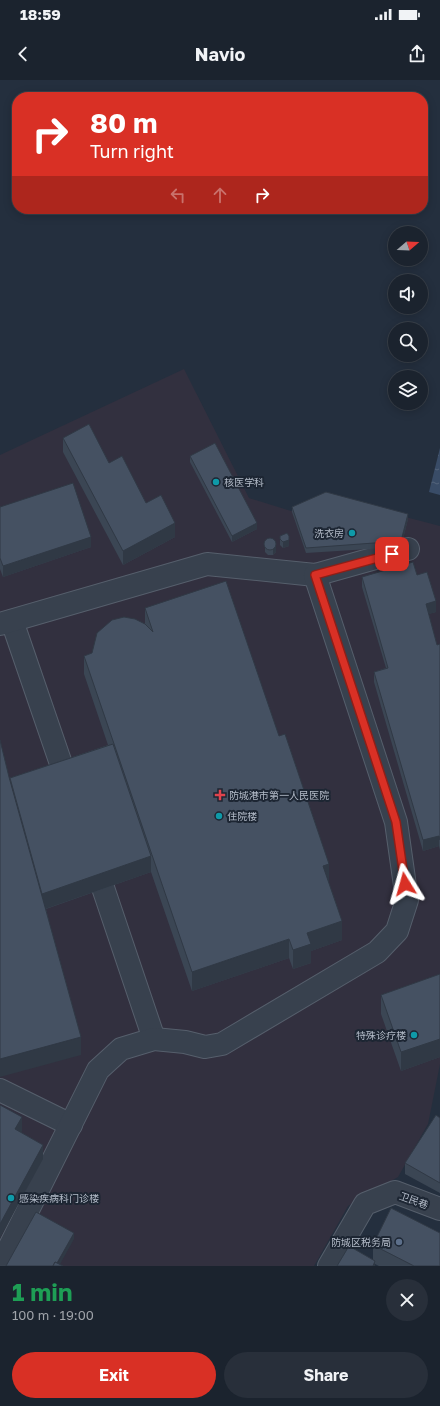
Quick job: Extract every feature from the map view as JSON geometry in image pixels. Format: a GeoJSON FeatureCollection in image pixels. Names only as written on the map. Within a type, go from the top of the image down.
{"type":"FeatureCollection","features":[{"type":"Feature","properties":{"kind":"street"},"geometry":{"type":"LineString","coordinates":[[75,806],[6,623],[207,564],[315,575],[408,549]]}},
{"type":"Feature","properties":{"kind":"street"},"geometry":{"type":"LineString","coordinates":[[0,1266],[98,1070],[121,1049],[154,1039],[185,1042],[205,1047],[222,1044],[377,952],[397,931],[407,900],[396,822],[315,575]]}},
{"type":"Feature","properties":{"kind":"street"},"geometry":{"type":"LineString","coordinates":[[88,844],[154,1039]]}},
{"type":"Feature","properties":{"kind":"street"},"geometry":{"type":"LineString","coordinates":[[0,1090],[71,1126]]}},
{"type":"Feature","properties":{"kind":"street","name":"卫民巷"},"geometry":{"type":"LineString","coordinates":[[329,1266],[365,1204],[395,1192],[440,1209]]}},
{"type":"Feature","properties":{"kind":"shaded area","name":"防城港市第一人民医院"},"geometry":{"type":"Polygon","coordinates":[[[184,369],[249,498],[291,511],[325,496],[440,526],[440,1064],[428,1124],[398,1177],[348,1206],[314,1266],[0,1266],[0,455],[184,369]]]}},
{"type":"Feature","properties":{"kind":"water"},"geometry":{"type":"Polygon","coordinates":[[[440,448],[440,495],[429,492],[440,448]]]}},
{"type":"Feature","properties":{"kind":"building"},"geometry":{"type":"Polygon","coordinates":[[[89,424],[109,463],[122,456],[146,503],[161,495],[175,523],[123,551],[63,438],[89,424]]]}},
{"type":"Feature","properties":{"kind":"building","name":"核医学科"},"geometry":{"type":"Polygon","coordinates":[[[215,443],[257,523],[232,536],[190,456],[215,443]]]}},
{"type":"Feature","properties":{"kind":"building"},"geometry":{"type":"Polygon","coordinates":[[[73,483],[91,537],[3,566],[0,558],[0,507],[73,483]]]}},
{"type":"Feature","properties":{"kind":"building","name":"洗衣房"},"geometry":{"type":"Polygon","coordinates":[[[326,492],[408,514],[401,541],[306,548],[292,507],[326,492]]]}},
{"type":"Feature","properties":{"kind":"building"},"geometry":{"type":"Polygon","coordinates":[[[287,533],[289,540],[283,542],[280,539],[280,536],[287,533]]]}},
{"type":"Feature","properties":{"kind":"building"},"geometry":{"type":"Polygon","coordinates":[[[268,538],[272,538],[276,544],[272,550],[268,550],[264,546],[264,542],[268,538]]]}},
{"type":"Feature","properties":{"kind":"building"},"geometry":{"type":"Polygon","coordinates":[[[413,562],[417,575],[427,572],[436,601],[426,604],[437,645],[440,644],[440,840],[439,836],[423,840],[374,672],[388,668],[362,577],[413,562]]]}},
{"type":"Feature","properties":{"kind":"building","name":"住院楼"},"geometry":{"type":"Polygon","coordinates":[[[226,581],[279,736],[285,734],[329,864],[323,866],[342,921],[307,933],[311,944],[293,950],[289,939],[192,972],[84,656],[92,653],[97,633],[112,620],[124,617],[135,619],[145,624],[153,632],[145,608],[226,581]]]}},
{"type":"Feature","properties":{"kind":"building"},"geometry":{"type":"Polygon","coordinates":[[[0,740],[81,1037],[0,1059],[0,740]]]}},
{"type":"Feature","properties":{"kind":"building"},"geometry":{"type":"Polygon","coordinates":[[[113,744],[151,856],[42,894],[10,778],[113,744]]]}},
{"type":"Feature","properties":{"kind":"building","name":"特殊诊疗楼"},"geometry":{"type":"Polygon","coordinates":[[[440,974],[440,1039],[401,1052],[381,995],[440,974]]]}},
{"type":"Feature","properties":{"kind":"building","name":"感染疾病科门诊楼"},"geometry":{"type":"Polygon","coordinates":[[[0,1105],[22,1117],[15,1129],[43,1145],[0,1224],[0,1105]]]}},
{"type":"Feature","properties":{"kind":"building"},"geometry":{"type":"Polygon","coordinates":[[[436,1115],[440,1118],[440,1183],[405,1163],[436,1115]]]}},
{"type":"Feature","properties":{"kind":"building"},"geometry":{"type":"Polygon","coordinates":[[[391,1208],[440,1233],[440,1266],[414,1266],[373,1245],[391,1208]]]}},
{"type":"Feature","properties":{"kind":"building"},"geometry":{"type":"Polygon","coordinates":[[[36,1212],[74,1233],[57,1263],[55,1262],[53,1266],[6,1266],[36,1212]]]}},
{"type":"Feature","properties":{"kind":"building"},"geometry":{"type":"Polygon","coordinates":[[[349,1246],[375,1261],[373,1266],[337,1266],[349,1246]]]}},
{"type":"Feature","properties":{"kind":"building"},"geometry":{"type":"Polygon","coordinates":[[[55,1262],[63,1266],[53,1266],[55,1262]]]}},
{"type":"Feature","properties":{"kind":"place","name":"核医学科"},"geometry":{"type":"Point","coordinates":[216,482]}},
{"type":"Feature","properties":{"kind":"place","name":"洗衣房"},"geometry":{"type":"Point","coordinates":[352,533]}},
{"type":"Feature","properties":{"kind":"place","name":"防城港市第一人民医院"},"geometry":{"type":"Point","coordinates":[220,795]}},
{"type":"Feature","properties":{"kind":"place","name":"住院楼"},"geometry":{"type":"Point","coordinates":[219,816]}},
{"type":"Feature","properties":{"kind":"place","name":"特殊诊疗楼"},"geometry":{"type":"Point","coordinates":[414,1035]}},
{"type":"Feature","properties":{"kind":"place","name":"感染疾病科门诊楼"},"geometry":{"type":"Point","coordinates":[11,1198]}},
{"type":"Feature","properties":{"kind":"place","name":"防城区税务局"},"geometry":{"type":"Point","coordinates":[399,1242]}},
{"type":"Feature","properties":{"kind":"route"},"geometry":{"type":"LineString","coordinates":[[392,554],[315,575],[396,822],[405,884]]}}]}
